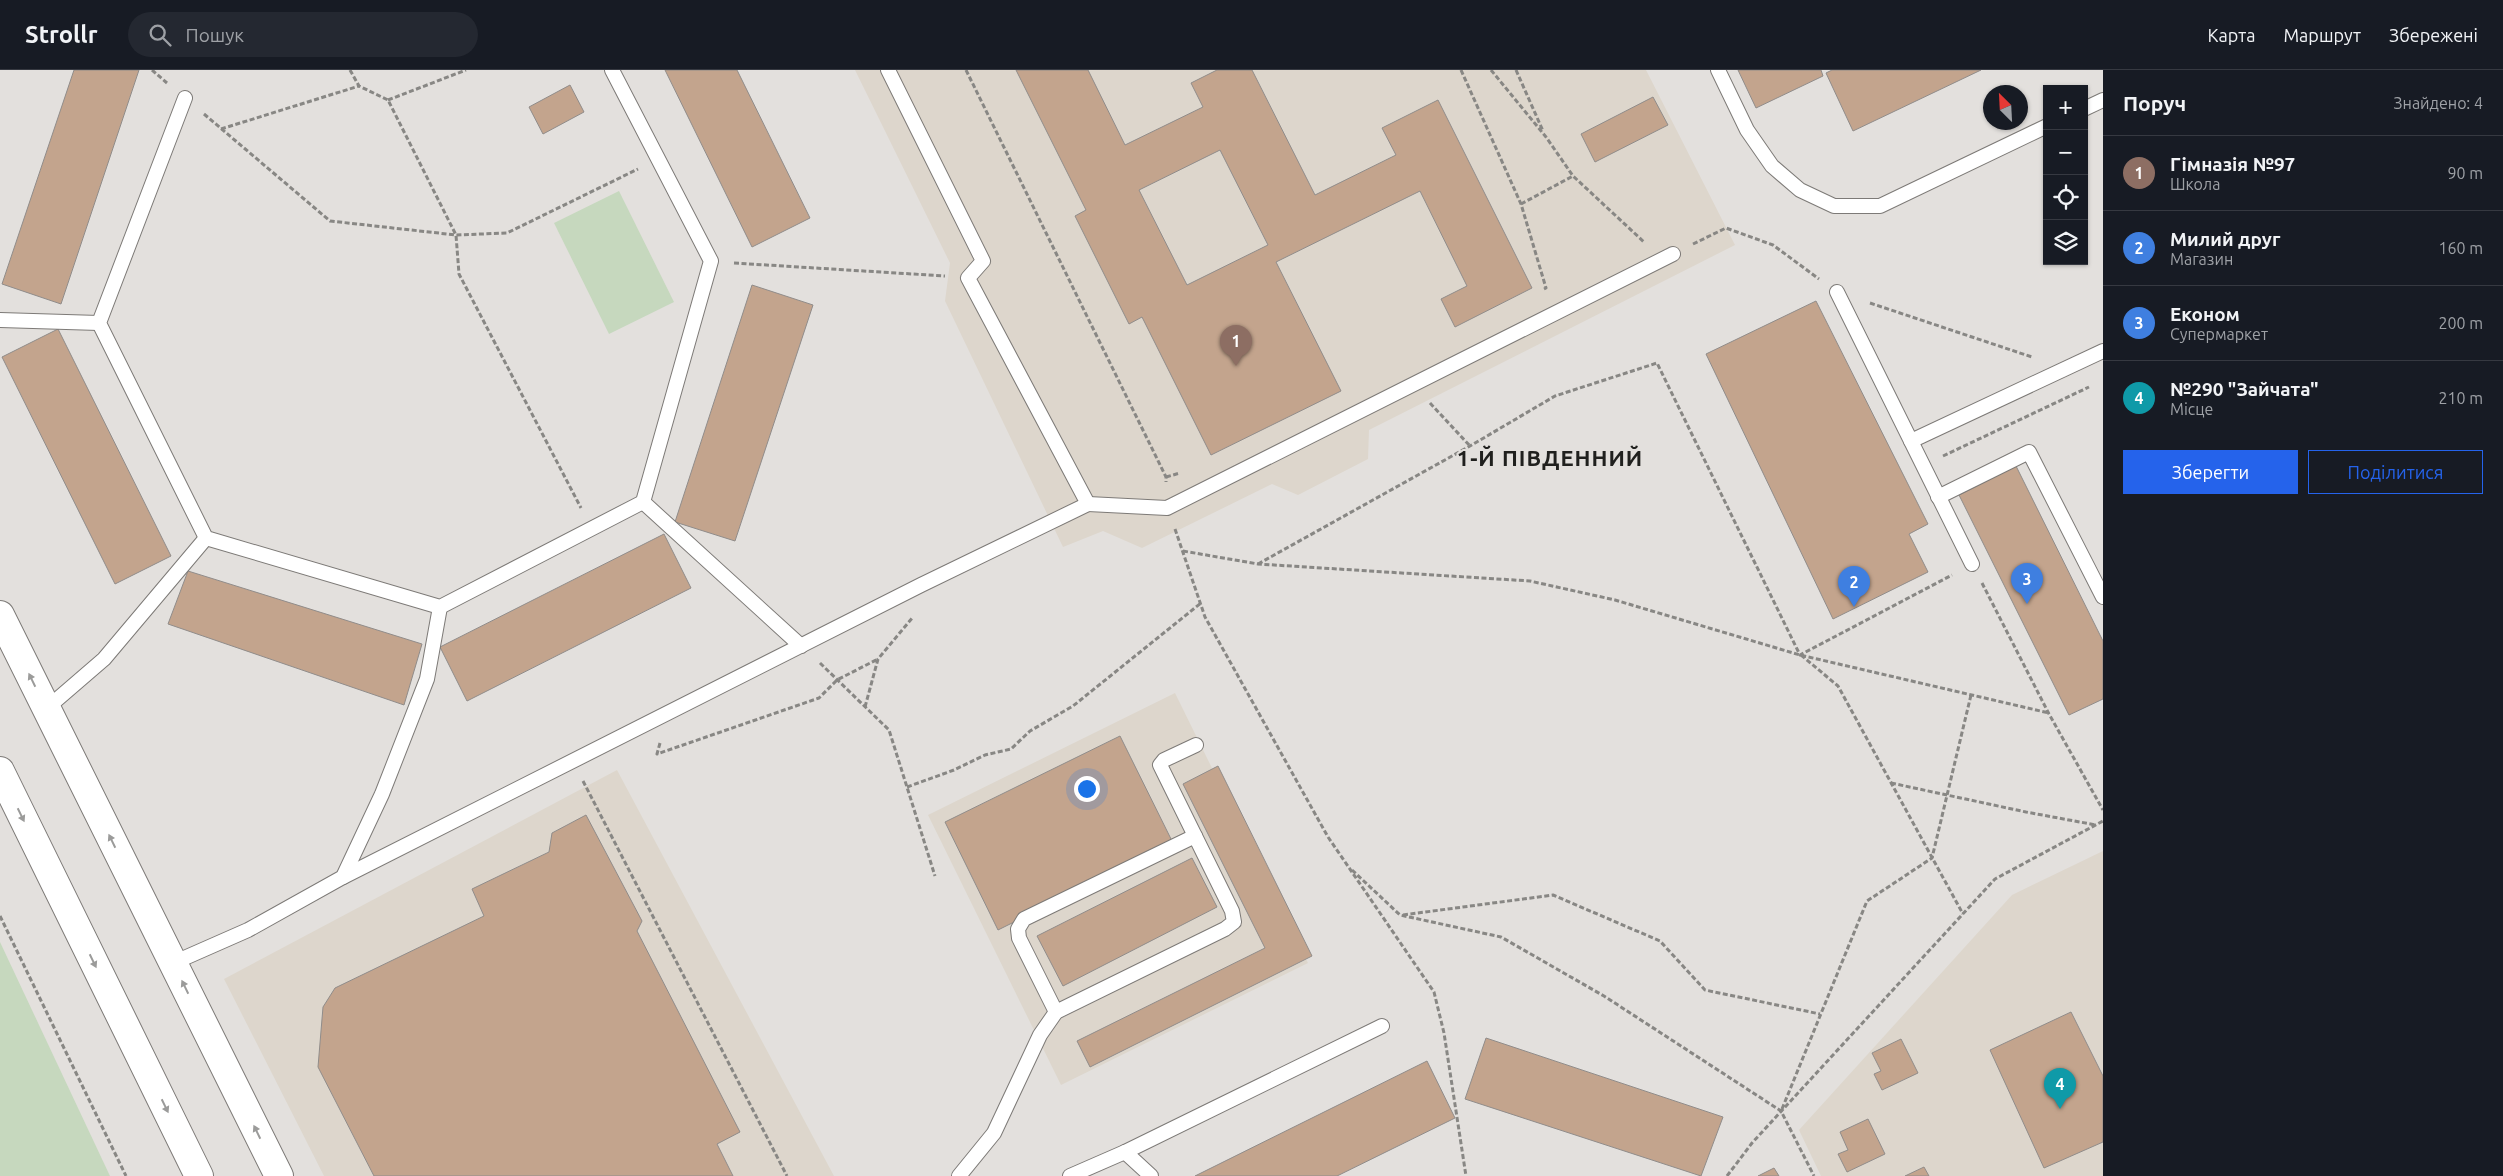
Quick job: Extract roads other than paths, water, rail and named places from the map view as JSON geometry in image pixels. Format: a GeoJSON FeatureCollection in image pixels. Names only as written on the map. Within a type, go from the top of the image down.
{"type":"FeatureCollection","features":[{"type":"Feature","properties":{"kind":"street"},"geometry":{"type":"LineString","coordinates":[[0,615],[279,1176]]}},
{"type":"Feature","properties":{"kind":"street"},"geometry":{"type":"LineString","coordinates":[[0,771],[199,1176]]}},
{"type":"Feature","properties":{"kind":"lane"},"geometry":{"type":"LineString","coordinates":[[185,98],[99,323],[206,538],[440,607],[643,502],[711,261],[612,70]]}},
{"type":"Feature","properties":{"kind":"lane"},"geometry":{"type":"LineString","coordinates":[[888,70],[983,261],[968,278],[1088,504]]}},
{"type":"Feature","properties":{"kind":"lane"},"geometry":{"type":"LineString","coordinates":[[1718,70],[1747,130],[1772,166],[1800,190],[1834,206],[1880,206],[2043,128]]}},
{"type":"Feature","properties":{"kind":"lane"},"geometry":{"type":"LineString","coordinates":[[2088,107],[2103,100]]}},
{"type":"Feature","properties":{"kind":"lane"},"geometry":{"type":"LineString","coordinates":[[173,963],[248,930],[342,877],[922,585],[1088,504],[1168,508],[1673,254]]}},
{"type":"Feature","properties":{"kind":"lane"},"geometry":{"type":"LineString","coordinates":[[1837,292],[1972,564]]}},
{"type":"Feature","properties":{"kind":"lane"},"geometry":{"type":"LineString","coordinates":[[0,320],[99,323]]}},
{"type":"Feature","properties":{"kind":"lane"},"geometry":{"type":"LineString","coordinates":[[1911,441],[2103,350]]}},
{"type":"Feature","properties":{"kind":"lane"},"geometry":{"type":"LineString","coordinates":[[1938,497],[2029,452],[2103,597]]}},
{"type":"Feature","properties":{"kind":"lane"},"geometry":{"type":"LineString","coordinates":[[643,502],[801,646]]}},
{"type":"Feature","properties":{"kind":"lane"},"geometry":{"type":"LineString","coordinates":[[46,709],[104,659],[206,538]]}},
{"type":"Feature","properties":{"kind":"lane"},"geometry":{"type":"LineString","coordinates":[[342,877],[382,794],[427,679],[440,607]]}},
{"type":"Feature","properties":{"kind":"lane"},"geometry":{"type":"LineString","coordinates":[[959,1176],[994,1133],[1040,1035],[1056,1012],[1225,929],[1234,922],[1232,911],[1160,765],[1164,760],[1196,745]]}},
{"type":"Feature","properties":{"kind":"lane"},"geometry":{"type":"LineString","coordinates":[[1056,1012],[1019,938],[1018,929],[1024,919],[1194,836]]}},
{"type":"Feature","properties":{"kind":"lane"},"geometry":{"type":"LineString","coordinates":[[1070,1176],[1125,1152],[1382,1026]]}},
{"type":"Feature","properties":{"kind":"lane"},"geometry":{"type":"LineString","coordinates":[[1125,1152],[1151,1176]]}},
{"type":"Feature","properties":{"kind":"place","name":"Гімназія №97"},"geometry":{"type":"Point","coordinates":[1236,366]}},
{"type":"Feature","properties":{"kind":"place","name":"Економ"},"geometry":{"type":"Point","coordinates":[2027,604]}},
{"type":"Feature","properties":{"kind":"place","name":"Милий друг"},"geometry":{"type":"Point","coordinates":[1854,607]}},
{"type":"Feature","properties":{"kind":"place","name":"№290 \"Зайчата\""},"geometry":{"type":"Point","coordinates":[2060,1109]}},
{"type":"Feature","properties":{"kind":"district","name":"1-Й ПІВДЕННИЙ"},"geometry":{"type":"Point","coordinates":[1550,457]}}]}
